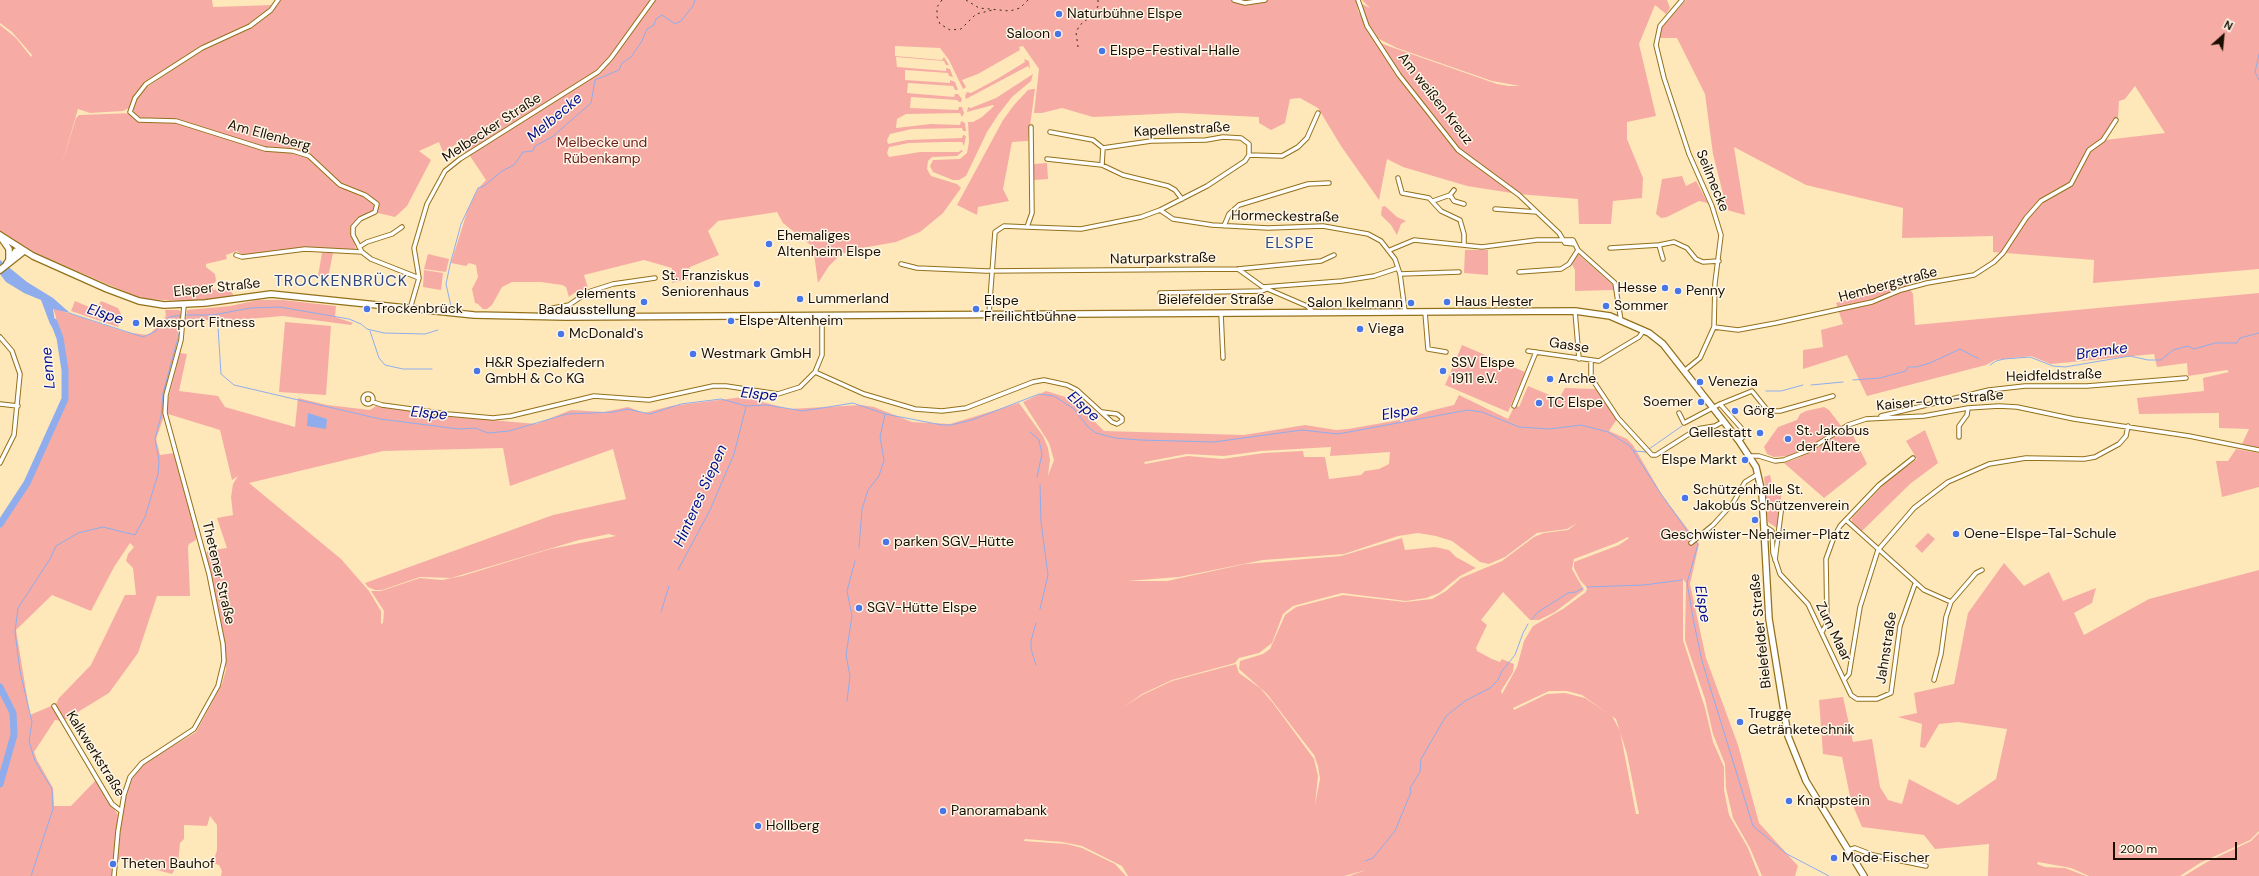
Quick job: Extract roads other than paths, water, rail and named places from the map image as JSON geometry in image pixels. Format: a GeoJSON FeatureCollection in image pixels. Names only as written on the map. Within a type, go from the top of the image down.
{"type":"FeatureCollection","features":[{"type":"Feature","properties":{"kind":"main road","name":"Elsper Straße"},"geometry":{"type":"LineString","coordinates":[[0,236],[24,251],[131,299],[184,308],[271,294],[480,315],[637,316]]}},
{"type":"Feature","properties":{"kind":"main road"},"geometry":{"type":"LineString","coordinates":[[0,236],[14,254]]}},
{"type":"Feature","properties":{"kind":"main road"},"geometry":{"type":"LineString","coordinates":[[2,268],[14,254],[24,251]]}},
{"type":"Feature","properties":{"kind":"main road"},"geometry":{"type":"LineString","coordinates":[[2,268],[14,254]]}},
{"type":"Feature","properties":{"kind":"main road","name":"Bielefelder Straße"},"geometry":{"type":"LineString","coordinates":[[637,316],[1575,311],[1595,313],[1644,330],[1663,344],[1750,456],[1759,474],[1762,494],[1769,619],[1788,736],[1806,781],[1863,874]]}},
{"type":"Feature","properties":{"kind":"street","name":"Am Ellenberg"},"geometry":{"type":"LineString","coordinates":[[278,0],[271,10],[250,26],[202,48],[146,84],[135,98],[130,112],[139,120],[176,121],[265,149],[293,151],[309,156],[340,184],[365,195],[376,204],[375,212],[360,219],[353,227],[353,235],[362,252],[371,259],[419,278]]}},
{"type":"Feature","properties":{"kind":"street","name":"Melbecker Straße"},"geometry":{"type":"LineString","coordinates":[[410,309],[419,278],[414,248],[427,204],[445,171],[460,159],[598,72],[612,58],[653,0]]}},
{"type":"Feature","properties":{"kind":"street"},"geometry":{"type":"LineString","coordinates":[[1234,0],[1245,3],[1265,0]]}},
{"type":"Feature","properties":{"kind":"street","name":"Am weißen Kreuz"},"geometry":{"type":"LineString","coordinates":[[1358,0],[1367,26],[1378,40],[1399,75],[1458,150],[1519,195],[1563,240]]}},
{"type":"Feature","properties":{"kind":"street","name":"Seilmecke"},"geometry":{"type":"LineString","coordinates":[[1682,0],[1660,26],[1656,45],[1664,78],[1689,154],[1712,206],[1721,235],[1719,261],[1714,283],[1714,327],[1700,358],[1684,371]]}},
{"type":"Feature","properties":{"kind":"street"},"geometry":{"type":"LineString","coordinates":[[989,314],[993,240],[997,230],[1004,226],[1081,229],[1141,217],[1160,210],[1207,186],[1245,161],[1249,155],[1282,156],[1298,147],[1307,138],[1318,113]]}},
{"type":"Feature","properties":{"kind":"street","name":"Hembergstraße"},"geometry":{"type":"LineString","coordinates":[[1714,327],[1738,330],[1776,323],[1872,302],[1901,290],[1928,283],[1959,280],[1974,275],[1994,262],[2003,253],[2034,207],[2041,201],[2071,184],[2089,150],[2103,140],[2116,120]]}},
{"type":"Feature","properties":{"kind":"street"},"geometry":{"type":"LineString","coordinates":[[1027,227],[1033,204],[1031,128]]}},
{"type":"Feature","properties":{"kind":"street"},"geometry":{"type":"LineString","coordinates":[[1050,132],[1093,140],[1103,148],[1102,164]]}},
{"type":"Feature","properties":{"kind":"street","name":"Kapellenstraße"},"geometry":{"type":"LineString","coordinates":[[1103,148],[1151,141],[1206,140],[1222,137],[1246,141],[1250,149],[1249,155]]}},
{"type":"Feature","properties":{"kind":"street"},"geometry":{"type":"LineString","coordinates":[[1047,159],[1102,164],[1123,175],[1168,186],[1175,190],[1182,199]]}},
{"type":"Feature","properties":{"kind":"street"},"geometry":{"type":"LineString","coordinates":[[1398,178],[1402,193],[1433,201],[1450,195],[1454,190]]}},
{"type":"Feature","properties":{"kind":"street"},"geometry":{"type":"LineString","coordinates":[[1224,226],[1229,214],[1239,205],[1308,184],[1329,183]]}},
{"type":"Feature","properties":{"kind":"street"},"geometry":{"type":"LineString","coordinates":[[1450,195],[1454,202],[1464,204]]}},
{"type":"Feature","properties":{"kind":"street"},"geometry":{"type":"LineString","coordinates":[[1433,201],[1441,211],[1460,220],[1464,234],[1464,245]]}},
{"type":"Feature","properties":{"kind":"street"},"geometry":{"type":"LineString","coordinates":[[1495,209],[1537,212]]}},
{"type":"Feature","properties":{"kind":"street","name":"Hormeckestraße"},"geometry":{"type":"LineString","coordinates":[[1160,210],[1173,219],[1224,226],[1323,226],[1352,230],[1375,237],[1390,250],[1398,268],[1405,311]]}},
{"type":"Feature","properties":{"kind":"street"},"geometry":{"type":"LineString","coordinates":[[359,247],[367,242],[392,234],[402,227]]}},
{"type":"Feature","properties":{"kind":"street"},"geometry":{"type":"LineString","coordinates":[[1390,250],[1414,240],[1482,247],[1537,240],[1573,240],[1578,250],[1615,283],[1621,321]]}},
{"type":"Feature","properties":{"kind":"street"},"geometry":{"type":"LineString","coordinates":[[1610,248],[1678,243],[1687,248],[1696,259],[1702,262],[1719,261]]}},
{"type":"Feature","properties":{"kind":"street"},"geometry":{"type":"LineString","coordinates":[[1659,245],[1663,259]]}},
{"type":"Feature","properties":{"kind":"street","name":"Am Ellenberg"},"geometry":{"type":"LineString","coordinates":[[236,256],[242,257],[305,249],[362,252]]}},
{"type":"Feature","properties":{"kind":"street"},"geometry":{"type":"LineString","coordinates":[[1519,272],[1560,270],[1569,264],[1578,250]]}},
{"type":"Feature","properties":{"kind":"street","name":"Naturparkstraße"},"geometry":{"type":"LineString","coordinates":[[902,264],[923,269],[991,271],[1238,269],[1321,261],[1334,255]]}},
{"type":"Feature","properties":{"kind":"street"},"geometry":{"type":"LineString","coordinates":[[1160,293],[1262,291],[1265,288],[1342,281],[1374,276],[1398,268]]}},
{"type":"Feature","properties":{"kind":"street"},"geometry":{"type":"LineString","coordinates":[[1238,269],[1265,288],[1307,306],[1313,312]]}},
{"type":"Feature","properties":{"kind":"street"},"geometry":{"type":"LineString","coordinates":[[1400,274],[1459,272]]}},
{"type":"Feature","properties":{"kind":"street"},"geometry":{"type":"LineString","coordinates":[[540,316],[543,310],[569,305],[588,292],[614,284],[655,278]]}},
{"type":"Feature","properties":{"kind":"street","name":"Thetener Straße"},"geometry":{"type":"LineString","coordinates":[[114,876],[121,811],[124,795],[133,772],[142,763],[194,729],[213,697],[222,672],[223,644],[209,574],[166,413],[166,395],[184,320],[184,308]]}},
{"type":"Feature","properties":{"kind":"street"},"geometry":{"type":"LineString","coordinates":[[1575,311],[1579,359]]}},
{"type":"Feature","properties":{"kind":"street"},"geometry":{"type":"LineString","coordinates":[[1426,312],[1428,349],[1446,352]]}},
{"type":"Feature","properties":{"kind":"street"},"geometry":{"type":"LineString","coordinates":[[1221,313],[1223,358]]}},
{"type":"Feature","properties":{"kind":"street"},"geometry":{"type":"LineString","coordinates":[[372,402],[382,405],[448,414],[493,418],[511,416],[594,396],[649,400],[713,386],[726,386],[778,394],[800,387],[815,372],[822,355],[822,316]]}},
{"type":"Feature","properties":{"kind":"street","name":"Gasse"},"geometry":{"type":"LineString","coordinates":[[1528,351],[1579,359],[1601,360],[1638,337],[1644,330]]}},
{"type":"Feature","properties":{"kind":"street"},"geometry":{"type":"LineString","coordinates":[[0,337],[12,350],[17,361],[20,374],[14,435],[0,463]]}},
{"type":"Feature","properties":{"kind":"street"},"geometry":{"type":"LineString","coordinates":[[1514,406],[1536,352]]}},
{"type":"Feature","properties":{"kind":"street"},"geometry":{"type":"LineString","coordinates":[[1591,360],[1592,378],[1614,412],[1632,436],[1654,456],[1694,431],[1715,426],[1724,421]]}},
{"type":"Feature","properties":{"kind":"street"},"geometry":{"type":"LineString","coordinates":[[815,372],[864,394],[915,409],[942,411],[966,408],[1033,382],[1044,380],[1067,385],[1077,390],[1115,424],[1122,421],[1122,418],[1117,414],[1102,412]]}},
{"type":"Feature","properties":{"kind":"street","name":"Heidfeldstraße"},"geometry":{"type":"LineString","coordinates":[[1878,417],[1989,390],[2026,386],[2087,386],[2186,378]]}},
{"type":"Feature","properties":{"kind":"street"},"geometry":{"type":"LineString","coordinates":[[1679,413],[1684,423],[1720,404],[1752,391],[1768,411],[1780,412],[1833,396]]}},
{"type":"Feature","properties":{"kind":"street"},"geometry":{"type":"LineString","coordinates":[[0,404],[18,406]]}},
{"type":"Feature","properties":{"kind":"street"},"geometry":{"type":"LineString","coordinates":[[1720,404],[1743,430],[1743,437],[1739,442]]}},
{"type":"Feature","properties":{"kind":"street","name":"Kaiser-Otto-Straße"},"geometry":{"type":"LineString","coordinates":[[1750,456],[1758,456],[1775,461],[1784,460],[1807,451],[1850,424],[1878,417],[1924,416],[1968,408],[1999,406],[2017,407],[2074,419],[2218,440],[2259,450]]}},
{"type":"Feature","properties":{"kind":"street"},"geometry":{"type":"LineString","coordinates":[[1959,437],[1959,426],[1967,415],[1968,408]]}},
{"type":"Feature","properties":{"kind":"street"},"geometry":{"type":"LineString","coordinates":[[1844,680],[1849,674],[1860,607],[1878,550],[1914,508],[1948,482],[1990,464],[2026,458],[2084,460],[2095,457],[2119,444],[2126,436],[2128,426]]}},
{"type":"Feature","properties":{"kind":"street"},"geometry":{"type":"LineString","coordinates":[[1822,632],[1827,623],[1826,559],[1836,533],[1884,481],[1913,458]]}},
{"type":"Feature","properties":{"kind":"street"},"geometry":{"type":"LineString","coordinates":[[1694,542],[1732,503],[1744,482],[1759,474]]}},
{"type":"Feature","properties":{"kind":"street"},"geometry":{"type":"LineString","coordinates":[[1775,560],[1782,504]]}},
{"type":"Feature","properties":{"kind":"street"},"geometry":{"type":"LineString","coordinates":[[1847,521],[1915,584],[1924,590],[1952,602]]}},
{"type":"Feature","properties":{"kind":"street","name":"Zum Maar"},"geometry":{"type":"LineString","coordinates":[[1764,526],[1772,531],[1775,560],[1783,579],[1804,599],[1822,632],[1851,695],[1857,699],[1877,699],[1891,694]]}},
{"type":"Feature","properties":{"kind":"street"},"geometry":{"type":"LineString","coordinates":[[1934,680],[1946,618],[1952,602],[1976,574],[1982,570]]}},
{"type":"Feature","properties":{"kind":"street","name":"Jahnstraße"},"geometry":{"type":"LineString","coordinates":[[1891,694],[1900,626],[1915,584]]}},
{"type":"Feature","properties":{"kind":"street","name":"Kalkwerkstraße"},"geometry":{"type":"LineString","coordinates":[[54,706],[112,804],[121,811]]}},
{"type":"Feature","properties":{"kind":"street"},"geometry":{"type":"LineString","coordinates":[[1848,850],[1855,848],[1873,856],[1926,866]]}},
{"type":"Feature","properties":{"kind":"water"},"geometry":{"type":"Polygon","coordinates":[[[0,260],[27,282],[53,298],[70,313],[53,309],[57,334],[50,324],[41,300],[24,293],[6,282],[0,274],[0,260]]]}},
{"type":"Feature","properties":{"kind":"water"},"geometry":{"type":"Polygon","coordinates":[[[308,413],[327,419],[326,429],[307,426],[308,413]]]}},
{"type":"Feature","properties":{"kind":"waterway","name":"Melbecke"},"geometry":{"type":"LineString","coordinates":[[451,306],[446,284],[450,265],[461,224],[478,188],[484,186],[502,171],[514,165],[523,152],[533,151],[535,146],[552,137],[591,103],[595,80],[619,70],[622,63],[631,57],[642,41],[647,29],[654,25],[656,19],[662,15],[675,24],[681,21],[693,6],[695,0]]}},
{"type":"Feature","properties":{"kind":"waterway"},"geometry":{"type":"LineString","coordinates":[[2259,54],[2255,72],[2259,80]]}},
{"type":"Feature","properties":{"kind":"waterway","name":"Melbecke"},"geometry":{"type":"LineString","coordinates":[[213,315],[250,308],[280,307],[349,319],[361,324],[367,329],[384,333],[425,334],[438,330]]}},
{"type":"Feature","properties":{"kind":"waterway","name":"Elspe"},"geometry":{"type":"LineString","coordinates":[[69,313],[143,337],[156,331],[169,317],[182,315]]}},
{"type":"Feature","properties":{"kind":"waterway","name":"Elspe"},"geometry":{"type":"LineString","coordinates":[[185,315],[213,315],[218,327],[221,374],[234,385],[380,419],[459,429],[475,428],[488,433],[509,431],[567,414],[614,412],[627,409],[650,414],[681,404],[721,399],[746,406],[767,405],[803,411],[853,403],[885,414],[942,425],[951,425],[972,420],[1039,394],[1054,396],[1074,409],[1088,427],[1096,433],[1115,438],[1140,440],[1214,442],[1302,430],[1338,434],[1468,410],[1482,412],[1519,427],[1549,429],[1581,425],[1608,432],[1630,446],[1659,491],[1693,539]]}},
{"type":"Feature","properties":{"kind":"waterway"},"geometry":{"type":"LineString","coordinates":[[179,316],[181,325]]}},
{"type":"Feature","properties":{"kind":"waterway","name":"Lenne"},"geometry":{"type":"LineString","coordinates":[[0,524],[27,483],[65,399],[65,370],[60,338],[54,322]]}},
{"type":"Feature","properties":{"kind":"waterway"},"geometry":{"type":"LineString","coordinates":[[31,876],[53,809],[52,789],[35,761],[29,741],[32,722],[20,671],[15,632],[18,608],[50,559],[56,546],[78,533],[103,527],[135,535],[145,517],[158,474],[159,460],[155,439],[161,416],[163,393],[180,330]]}},
{"type":"Feature","properties":{"kind":"waterway"},"geometry":{"type":"LineString","coordinates":[[370,331],[379,358],[385,365],[403,369],[432,369]]}},
{"type":"Feature","properties":{"kind":"waterway","name":"Bremke"},"geometry":{"type":"LineString","coordinates":[[1990,365],[1996,361],[2004,359],[2030,357],[2053,366],[2065,367],[2130,356],[2148,360],[2161,360],[2173,350],[2188,346],[2194,349],[2215,343],[2237,343],[2240,338],[2259,333]]}},
{"type":"Feature","properties":{"kind":"waterway","name":"Bremke"},"geometry":{"type":"LineString","coordinates":[[1853,380],[1880,378],[1906,371],[1908,367],[1916,367],[1930,363],[1960,349],[1979,359]]}},
{"type":"Feature","properties":{"kind":"waterway","name":"Bremke"},"geometry":{"type":"LineString","coordinates":[[1811,385],[1843,382]]}},
{"type":"Feature","properties":{"kind":"waterway","name":"Bremke"},"geometry":{"type":"LineString","coordinates":[[1766,391],[1781,391],[1803,385]]}},
{"type":"Feature","properties":{"kind":"waterway","name":"Hinteres Siepen"},"geometry":{"type":"LineString","coordinates":[[678,570],[710,510],[734,454],[746,407]]}},
{"type":"Feature","properties":{"kind":"waterway"},"geometry":{"type":"LineString","coordinates":[[859,548],[862,509],[868,490],[879,476],[884,460],[880,437],[885,414]]}},
{"type":"Feature","properties":{"kind":"waterway","name":"Bremke"},"geometry":{"type":"LineString","coordinates":[[1649,449],[1682,426]]}},
{"type":"Feature","properties":{"kind":"waterway"},"geometry":{"type":"LineString","coordinates":[[1030,432],[1039,440],[1042,454],[1037,477]]}},
{"type":"Feature","properties":{"kind":"waterway","name":"Bremke"},"geometry":{"type":"LineString","coordinates":[[1634,451],[1646,452]]}},
{"type":"Feature","properties":{"kind":"waterway"},"geometry":{"type":"LineString","coordinates":[[1040,485],[1041,522],[1048,575],[1040,609]]}},
{"type":"Feature","properties":{"kind":"waterway","name":"Elspe"},"geometry":{"type":"LineString","coordinates":[[1695,541],[1698,544],[1687,583],[1694,623],[1702,661],[1753,826],[1787,854],[1829,876]]}},
{"type":"Feature","properties":{"kind":"waterway"},"geometry":{"type":"LineString","coordinates":[[847,701],[850,676],[846,655],[852,616],[847,591],[855,561]]}},
{"type":"Feature","properties":{"kind":"waterway"},"geometry":{"type":"LineString","coordinates":[[1587,587],[1644,585],[1682,580]]}},
{"type":"Feature","properties":{"kind":"waterway","name":"Hinteres Siepen"},"geometry":{"type":"LineString","coordinates":[[661,612],[669,586]]}},
{"type":"Feature","properties":{"kind":"waterway"},"geometry":{"type":"LineString","coordinates":[[1532,619],[1538,612],[1568,593],[1576,592],[1583,588]]}},
{"type":"Feature","properties":{"kind":"waterway"},"geometry":{"type":"LineString","coordinates":[[1036,623],[1031,641],[1031,649],[1036,665]]}},
{"type":"Feature","properties":{"kind":"waterway"},"geometry":{"type":"LineString","coordinates":[[1365,861],[1373,858],[1395,831],[1411,792],[1410,788],[1420,772],[1421,759],[1446,716],[1465,701],[1490,688],[1498,680],[1502,671],[1515,655],[1528,624]]}},
{"type":"Feature","properties":{"kind":"waterway","name":"Lenne"},"geometry":{"type":"LineString","coordinates":[[0,687],[13,713],[14,735],[0,784]]}},
{"type":"Feature","properties":{"kind":"railway"},"geometry":{"type":"LineString","coordinates":[[942,0],[937,7],[937,17],[940,24],[950,30],[961,29],[976,14],[993,10]]}},
{"type":"Feature","properties":{"kind":"railway"},"geometry":{"type":"LineString","coordinates":[[966,0],[979,8],[1010,11],[1020,8],[1028,0]]}},
{"type":"Feature","properties":{"kind":"railway"},"geometry":{"type":"LineString","coordinates":[[1078,47],[1076,32],[1080,25],[1095,13],[1098,6],[1098,0]]}},
{"type":"Feature","properties":{"kind":"place","name":"Naturbühne Elspe"},"geometry":{"type":"Point","coordinates":[1059,14]}},
{"type":"Feature","properties":{"kind":"place","name":"Saloon"},"geometry":{"type":"Point","coordinates":[1058,34]}},
{"type":"Feature","properties":{"kind":"place","name":"Elspe-Festival-Halle"},"geometry":{"type":"Point","coordinates":[1102,51]}},
{"type":"Feature","properties":{"kind":"place","name":"Ehemaliges Altenheim Elspe"},"geometry":{"type":"Point","coordinates":[769,244]}},
{"type":"Feature","properties":{"kind":"place","name":"St. Franziskus Seniorenhaus"},"geometry":{"type":"Point","coordinates":[757,284]}},
{"type":"Feature","properties":{"kind":"place","name":"Hesse"},"geometry":{"type":"Point","coordinates":[1665,288]}},
{"type":"Feature","properties":{"kind":"place","name":"Penny"},"geometry":{"type":"Point","coordinates":[1678,291]}},
{"type":"Feature","properties":{"kind":"place","name":"Lummerland"},"geometry":{"type":"Point","coordinates":[800,299]}},
{"type":"Feature","properties":{"kind":"place","name":"elements Badausstellung"},"geometry":{"type":"Point","coordinates":[644,302]}},
{"type":"Feature","properties":{"kind":"place","name":"Haus Hester"},"geometry":{"type":"Point","coordinates":[1447,302]}},
{"type":"Feature","properties":{"kind":"place","name":"Salon Ikelmann"},"geometry":{"type":"Point","coordinates":[1411,303]}},
{"type":"Feature","properties":{"kind":"place","name":"Sommer"},"geometry":{"type":"Point","coordinates":[1606,306]}},
{"type":"Feature","properties":{"kind":"place","name":"Trockenbrück"},"geometry":{"type":"Point","coordinates":[367,309]}},
{"type":"Feature","properties":{"kind":"place","name":"Elspe Freilichtbühne"},"geometry":{"type":"Point","coordinates":[976,309]}},
{"type":"Feature","properties":{"kind":"place","name":"Elspe Altenheim"},"geometry":{"type":"Point","coordinates":[731,321]}},
{"type":"Feature","properties":{"kind":"place","name":"Maxsport Fitness"},"geometry":{"type":"Point","coordinates":[136,323]}},
{"type":"Feature","properties":{"kind":"place","name":"Viega"},"geometry":{"type":"Point","coordinates":[1360,329]}},
{"type":"Feature","properties":{"kind":"place","name":"McDonald's"},"geometry":{"type":"Point","coordinates":[561,334]}},
{"type":"Feature","properties":{"kind":"place","name":"Westmark GmbH"},"geometry":{"type":"Point","coordinates":[693,354]}},
{"type":"Feature","properties":{"kind":"place","name":"H&R Spezialfedern GmbH & Co KG"},"geometry":{"type":"Point","coordinates":[477,371]}},
{"type":"Feature","properties":{"kind":"place","name":"SSV Elspe 1911 e.V."},"geometry":{"type":"Point","coordinates":[1443,371]}},
{"type":"Feature","properties":{"kind":"place","name":"Arche"},"geometry":{"type":"Point","coordinates":[1550,379]}},
{"type":"Feature","properties":{"kind":"place","name":"Venezia"},"geometry":{"type":"Point","coordinates":[1700,382]}},
{"type":"Feature","properties":{"kind":"place","name":"Soemer"},"geometry":{"type":"Point","coordinates":[1701,402]}},
{"type":"Feature","properties":{"kind":"place","name":"TC Elspe"},"geometry":{"type":"Point","coordinates":[1539,403]}},
{"type":"Feature","properties":{"kind":"place","name":"Görg"},"geometry":{"type":"Point","coordinates":[1735,411]}},
{"type":"Feature","properties":{"kind":"place","name":"Gellestatt"},"geometry":{"type":"Point","coordinates":[1760,433]}},
{"type":"Feature","properties":{"kind":"place","name":"St. Jakobus der Ältere"},"geometry":{"type":"Point","coordinates":[1788,439]}},
{"type":"Feature","properties":{"kind":"place","name":"Elspe Markt"},"geometry":{"type":"Point","coordinates":[1745,460]}},
{"type":"Feature","properties":{"kind":"place","name":"Schützenhalle St. Jakobus Schützenverein"},"geometry":{"type":"Point","coordinates":[1685,498]}},
{"type":"Feature","properties":{"kind":"place","name":"Geschwister-Neheimer-Platz"},"geometry":{"type":"Point","coordinates":[1755,520]}},
{"type":"Feature","properties":{"kind":"place","name":"Oene-Elspe-Tal-Schule"},"geometry":{"type":"Point","coordinates":[1956,534]}},
{"type":"Feature","properties":{"kind":"place","name":"parken SGV_Hütte"},"geometry":{"type":"Point","coordinates":[886,542]}},
{"type":"Feature","properties":{"kind":"place","name":"SGV-Hütte Elspe"},"geometry":{"type":"Point","coordinates":[859,608]}},
{"type":"Feature","properties":{"kind":"place","name":"Trugge Getränketechnik"},"geometry":{"type":"Point","coordinates":[1740,722]}},
{"type":"Feature","properties":{"kind":"place","name":"Knappstein"},"geometry":{"type":"Point","coordinates":[1789,801]}},
{"type":"Feature","properties":{"kind":"place","name":"Panoramabank"},"geometry":{"type":"Point","coordinates":[943,811]}},
{"type":"Feature","properties":{"kind":"place","name":"Hollberg"},"geometry":{"type":"Point","coordinates":[758,826]}},
{"type":"Feature","properties":{"kind":"place","name":"Mode Fischer"},"geometry":{"type":"Point","coordinates":[1834,858]}},
{"type":"Feature","properties":{"kind":"place","name":"Theten Bauhof"},"geometry":{"type":"Point","coordinates":[113,864]}},
{"type":"Feature","properties":{"kind":"district","name":"ELSPE"},"geometry":{"type":"Point","coordinates":[1290,244]}},
{"type":"Feature","properties":{"kind":"district","name":"TROCKENBRÜCK"},"geometry":{"type":"Point","coordinates":[341,282]}},
{"type":"Feature","properties":{"kind":"park label","name":"Melbecke und Rübenkamp"},"geometry":{"type":"Point","coordinates":[602,152]}}]}
